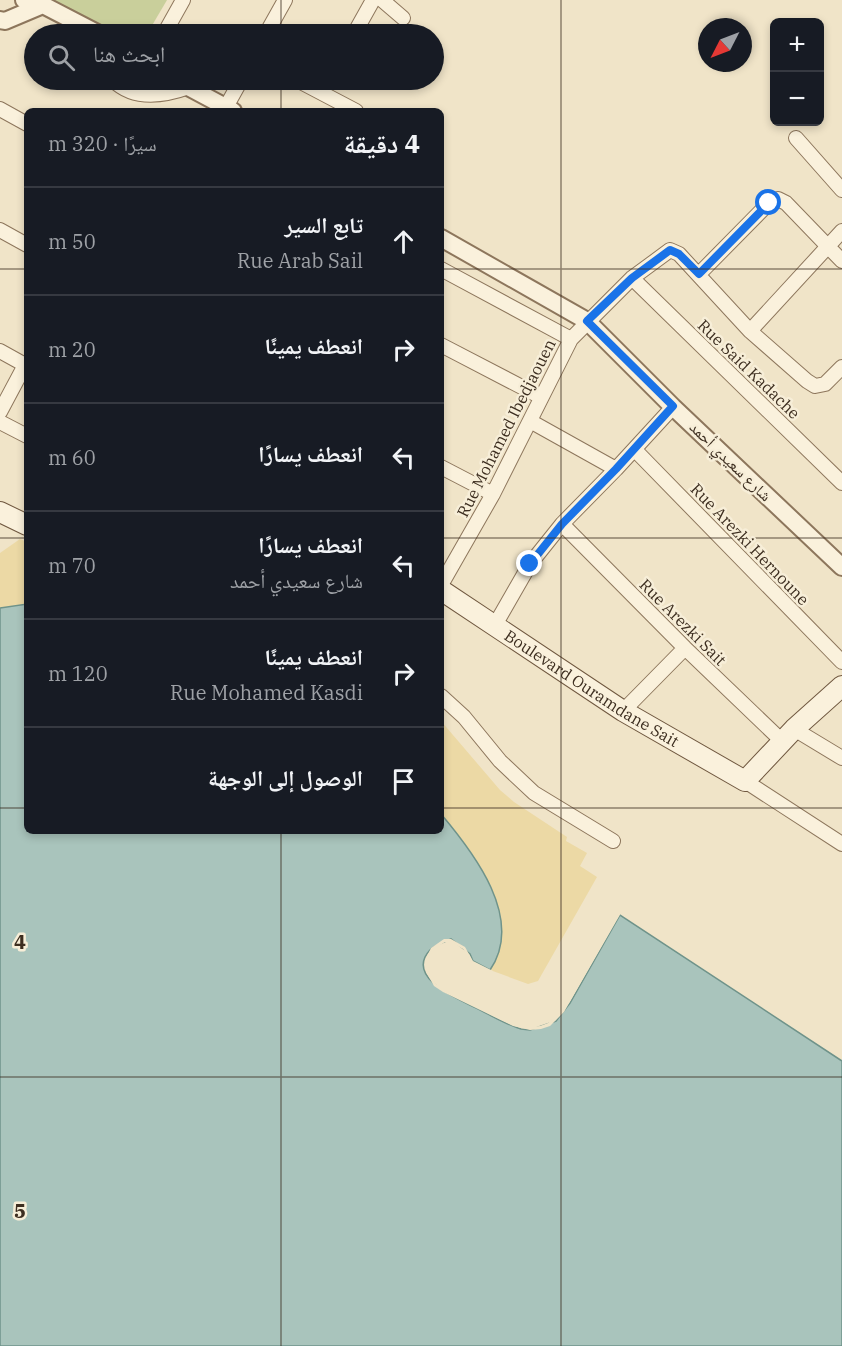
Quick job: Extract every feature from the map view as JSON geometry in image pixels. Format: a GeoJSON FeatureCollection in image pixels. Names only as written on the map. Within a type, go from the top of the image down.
{"type":"FeatureCollection","features":[{"type":"Feature","properties":{"kind":"main road"},"geometry":{"type":"LineString","coordinates":[[0,512],[24,524]]}},
{"type":"Feature","properties":{"kind":"main road","name":"Boulevard Ouramdane Sait"},"geometry":{"type":"LineString","coordinates":[[444,592],[623,711],[745,782]]}},
{"type":"Feature","properties":{"kind":"main road"},"geometry":{"type":"LineString","coordinates":[[745,782],[788,735],[842,686]]}},
{"type":"Feature","properties":{"kind":"street"},"geometry":{"type":"LineString","coordinates":[[24,0],[43,4],[80,24]]}},
{"type":"Feature","properties":{"kind":"street"},"geometry":{"type":"LineString","coordinates":[[170,24],[183,0]]}},
{"type":"Feature","properties":{"kind":"street"},"geometry":{"type":"LineString","coordinates":[[272,24],[285,0]]}},
{"type":"Feature","properties":{"kind":"street"},"geometry":{"type":"LineString","coordinates":[[360,24],[373,0]]}},
{"type":"Feature","properties":{"kind":"street"},"geometry":{"type":"LineString","coordinates":[[382,0],[403,18]]}},
{"type":"Feature","properties":{"kind":"street"},"geometry":{"type":"LineString","coordinates":[[0,20],[5,21],[43,4]]}},
{"type":"Feature","properties":{"kind":"street"},"geometry":{"type":"LineString","coordinates":[[128,90],[144,95],[159,96],[170,90]]}},
{"type":"Feature","properties":{"kind":"street"},"geometry":{"type":"LineString","coordinates":[[195,90],[228,108]]}},
{"type":"Feature","properties":{"kind":"street"},"geometry":{"type":"LineString","coordinates":[[230,108],[237,90]]}},
{"type":"Feature","properties":{"kind":"street"},"geometry":{"type":"LineString","coordinates":[[315,90],[350,108]]}},
{"type":"Feature","properties":{"kind":"street"},"geometry":{"type":"LineString","coordinates":[[0,110],[24,122]]}},
{"type":"Feature","properties":{"kind":"street"},"geometry":{"type":"LineString","coordinates":[[796,138],[842,190]]}},
{"type":"Feature","properties":{"kind":"street"},"geometry":{"type":"LineString","coordinates":[[840,373],[825,384],[815,386],[750,331],[699,274],[769,203],[778,200],[786,203],[842,261]]}},
{"type":"Feature","properties":{"kind":"street"},"geometry":{"type":"LineString","coordinates":[[0,230],[24,243]]}},
{"type":"Feature","properties":{"kind":"street"},"geometry":{"type":"LineString","coordinates":[[750,331],[842,231]]}},
{"type":"Feature","properties":{"kind":"street","name":"شارع سعيدي أحمد"},"geometry":{"type":"LineString","coordinates":[[444,240],[587,321],[842,567]]}},
{"type":"Feature","properties":{"kind":"street","name":"Rue Mohamed Ibedjaouen"},"geometry":{"type":"LineString","coordinates":[[444,580],[493,494],[571,339],[632,278],[670,250],[679,254],[699,274]]}},
{"type":"Feature","properties":{"kind":"street"},"geometry":{"type":"LineString","coordinates":[[444,271],[571,339]]}},
{"type":"Feature","properties":{"kind":"street","name":"Rue Said Kadache"},"geometry":{"type":"LineString","coordinates":[[632,278],[842,483]]}},
{"type":"Feature","properties":{"kind":"street"},"geometry":{"type":"LineString","coordinates":[[444,347],[541,398]]}},
{"type":"Feature","properties":{"kind":"street"},"geometry":{"type":"LineString","coordinates":[[0,351],[24,364]]}},
{"type":"Feature","properties":{"kind":"street"},"geometry":{"type":"LineString","coordinates":[[0,412],[24,369]]}},
{"type":"Feature","properties":{"kind":"street"},"geometry":{"type":"LineString","coordinates":[[495,626],[530,564],[562,524],[635,450],[673,406]]}},
{"type":"Feature","properties":{"kind":"street"},"geometry":{"type":"LineString","coordinates":[[530,421],[616,469]]}},
{"type":"Feature","properties":{"kind":"street"},"geometry":{"type":"LineString","coordinates":[[0,422],[24,434]]}},
{"type":"Feature","properties":{"kind":"street","name":"Rue Arezki Hernoune"},"geometry":{"type":"LineString","coordinates":[[635,450],[842,662]]}},
{"type":"Feature","properties":{"kind":"street"},"geometry":{"type":"LineString","coordinates":[[444,469],[493,494]]}},
{"type":"Feature","properties":{"kind":"street","name":"Rue Arezki Sait"},"geometry":{"type":"LineString","coordinates":[[562,524],[685,648],[788,735],[842,758]]}},
{"type":"Feature","properties":{"kind":"street"},"geometry":{"type":"LineString","coordinates":[[623,711],[685,648]]}},
{"type":"Feature","properties":{"kind":"street"},"geometry":{"type":"LineString","coordinates":[[444,699],[464,717],[500,761],[534,794],[613,841]]}},
{"type":"Feature","properties":{"kind":"street"},"geometry":{"type":"LineString","coordinates":[[745,782],[842,844]]}},
{"type":"Feature","properties":{"kind":"green space"},"geometry":{"type":"Polygon","coordinates":[[[45,0],[167,0],[153,24],[91,24],[45,0]]]}},
{"type":"Feature","properties":{"kind":"sand"},"geometry":{"type":"Polygon","coordinates":[[[20,539],[24,541],[24,604],[0,608],[0,553],[20,539]]]}},
{"type":"Feature","properties":{"kind":"sand"},"geometry":{"type":"Polygon","coordinates":[[[444,725],[500,790],[567,837],[566,841],[587,853],[580,866],[597,877],[538,981],[528,984],[490,970],[499,950],[502,929],[499,908],[480,867],[444,818],[444,725]]]}},
{"type":"Feature","properties":{"kind":"water"},"geometry":{"type":"Polygon","coordinates":[[[24,604],[24,834],[444,834],[444,818],[468,848],[491,888],[499,909],[502,930],[499,950],[490,970],[473,961],[470,954],[451,939],[430,950],[424,960],[424,969],[428,978],[446,992],[521,1029],[530,1030],[556,1021],[570,1003],[620,915],[842,1061],[842,1346],[0,1346],[0,608],[24,604]]]}},
{"type":"Feature","properties":{"kind":"pier"},"geometry":{"type":"Polygon","coordinates":[[[621,913],[564,1012],[550,1026],[541,1029],[530,1030],[513,1026],[443,992],[434,986],[426,972],[426,958],[431,948],[444,939],[451,939],[465,947],[473,961],[493,971],[489,973],[472,963],[463,949],[451,942],[445,942],[433,950],[428,959],[428,971],[436,984],[514,1023],[530,1027],[540,1026],[548,1023],[562,1011],[618,914],[621,913]]]}},
{"type":"Feature","properties":{"kind":"route"},"geometry":{"type":"LineString","coordinates":[[530,564],[562,524],[635,450],[673,406],[587,321],[632,278],[670,250],[679,254],[699,274],[769,203]]}}]}
